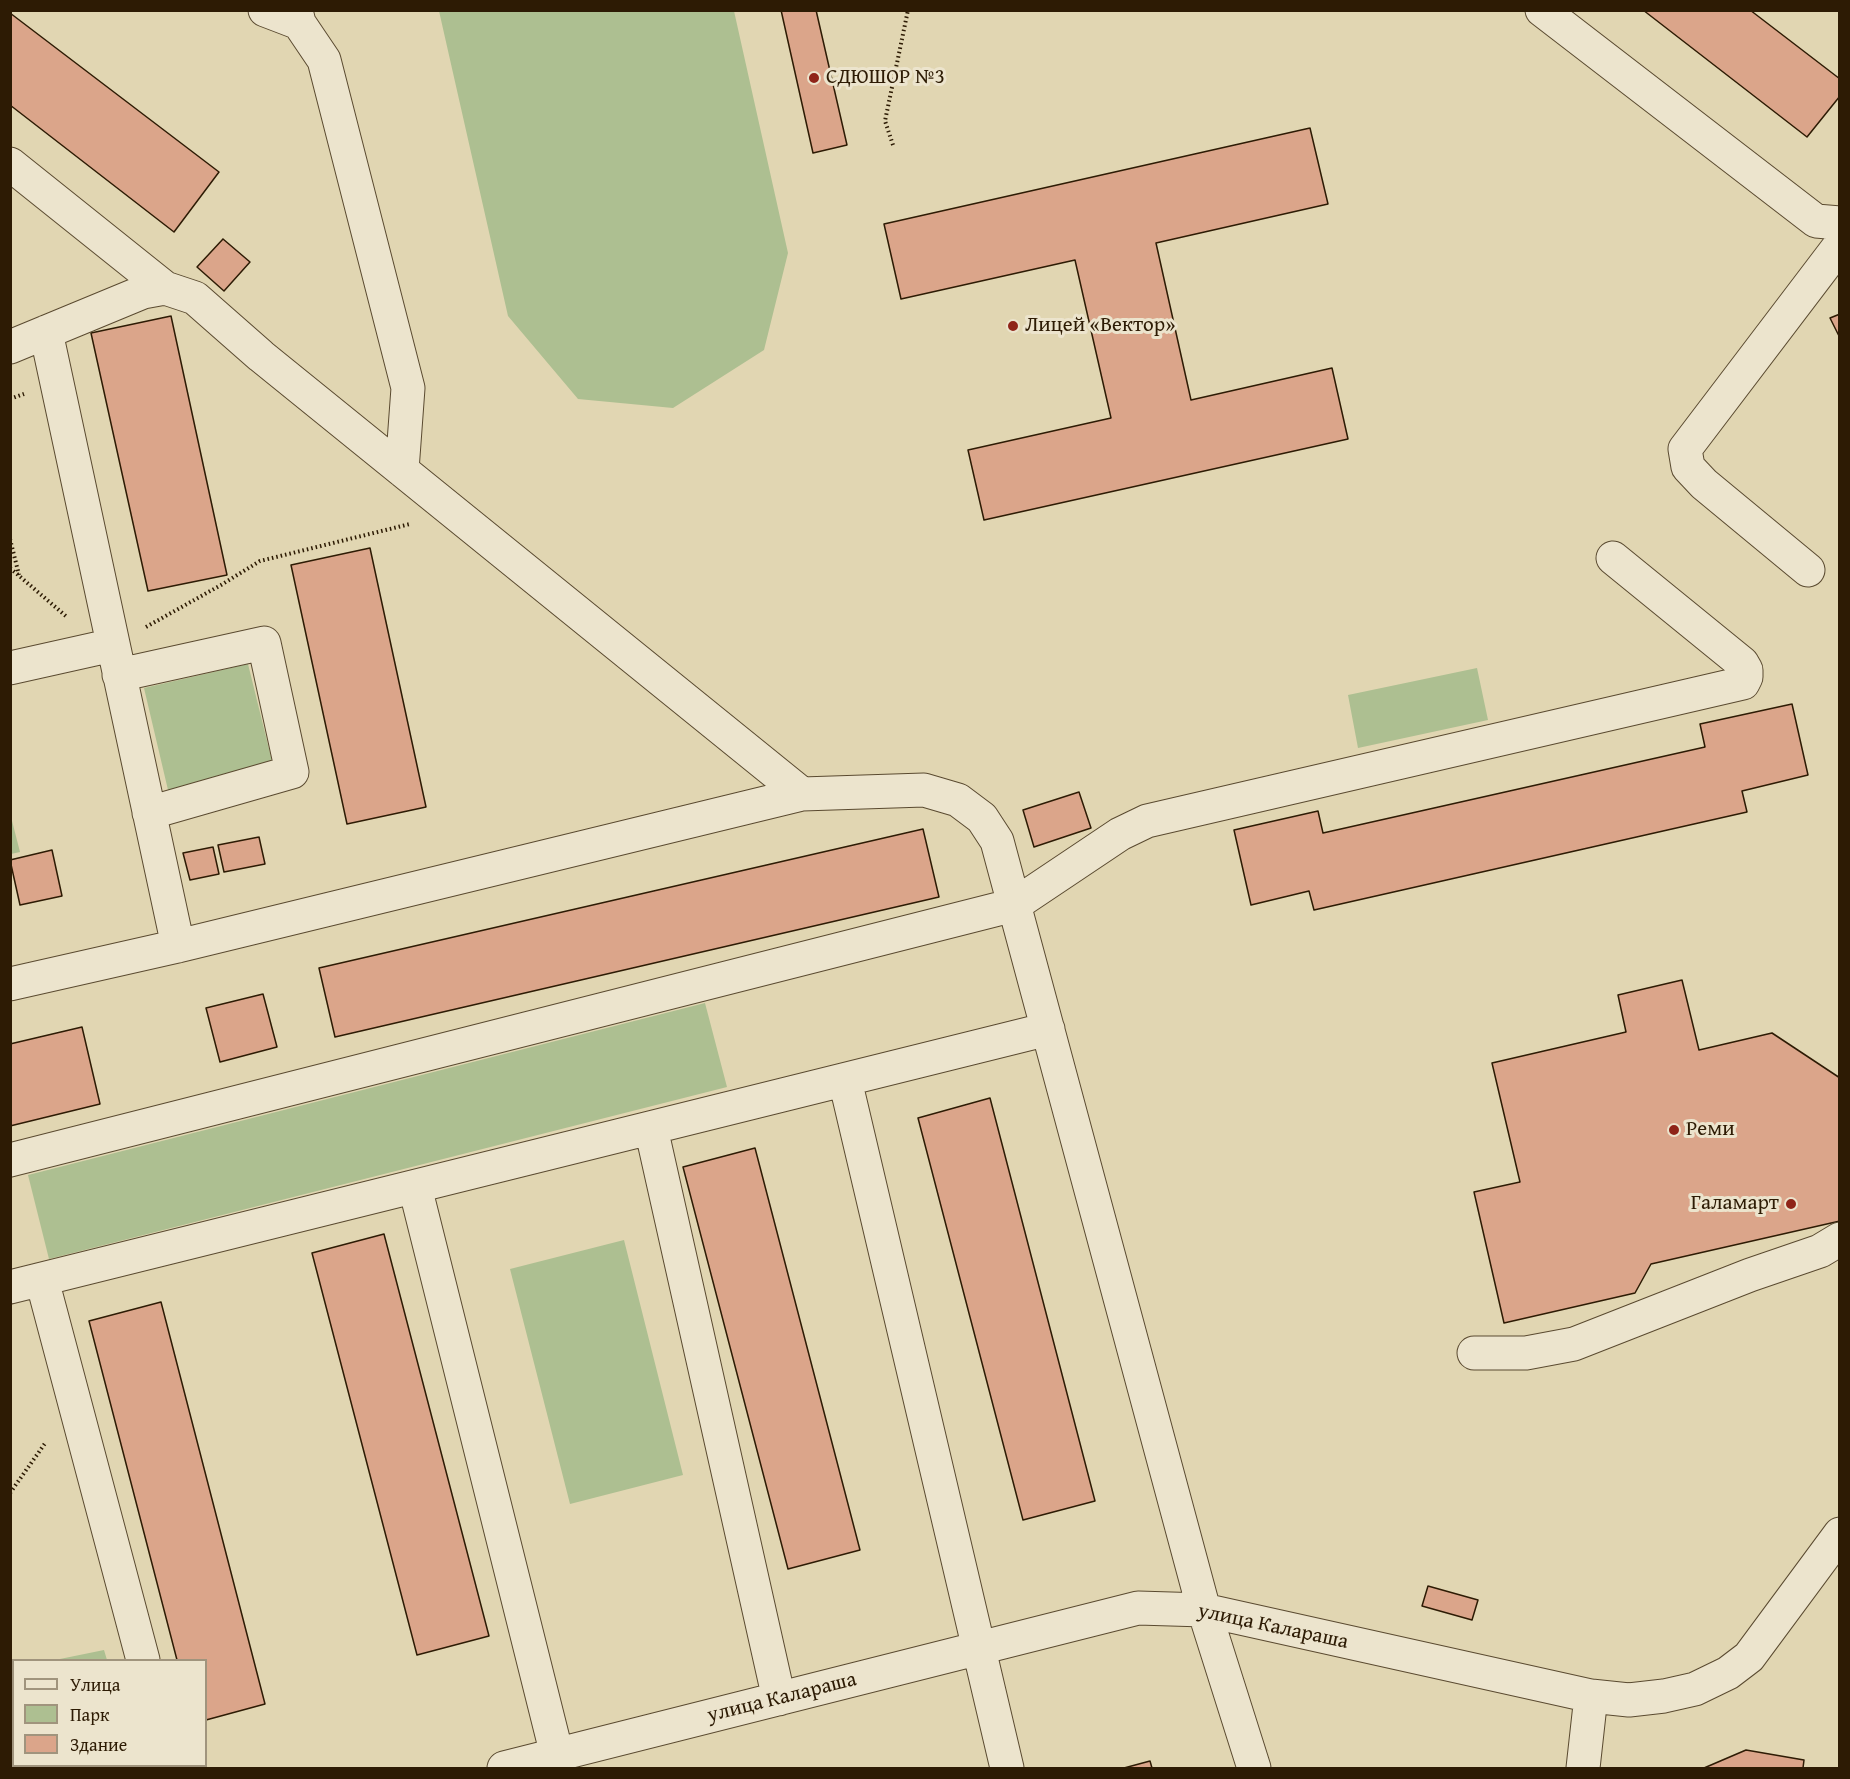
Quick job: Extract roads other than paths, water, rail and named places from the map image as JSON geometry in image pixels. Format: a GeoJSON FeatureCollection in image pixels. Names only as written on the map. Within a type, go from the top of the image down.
{"type":"FeatureCollection","features":[{"type":"Feature","properties":{"kind":"street"},"geometry":{"type":"LineString","coordinates":[[265,10],[298,17],[324,60],[408,388],[402,470]]}},
{"type":"Feature","properties":{"kind":"street"},"geometry":{"type":"LineString","coordinates":[[1542,10],[1816,221],[1839,223]]}},
{"type":"Feature","properties":{"kind":"street"},"geometry":{"type":"LineString","coordinates":[[10,164],[165,288],[195,298],[261,357],[802,794]]}},
{"type":"Feature","properties":{"kind":"street"},"geometry":{"type":"LineString","coordinates":[[1808,570],[1704,484],[1688,467],[1685,449],[1839,245]]}},
{"type":"Feature","properties":{"kind":"street"},"geometry":{"type":"LineString","coordinates":[[10,347],[143,292],[165,288]]}},
{"type":"Feature","properties":{"kind":"street"},"geometry":{"type":"LineString","coordinates":[[46,332],[177,946]]}},
{"type":"Feature","properties":{"kind":"street"},"geometry":{"type":"LineString","coordinates":[[10,1160],[1014,905],[1120,834],[1147,821],[1743,683],[1746,670],[1742,663],[1613,558]]}},
{"type":"Feature","properties":{"kind":"street"},"geometry":{"type":"LineString","coordinates":[[10,668],[116,660],[264,643],[292,772],[149,813]]}},
{"type":"Feature","properties":{"kind":"street"},"geometry":{"type":"LineString","coordinates":[[10,984],[177,946],[802,794],[924,790],[958,800],[982,818],[997,841],[1204,1610],[1254,1768]]}},
{"type":"Feature","properties":{"kind":"street"},"geometry":{"type":"LineString","coordinates":[[10,1287],[1047,1029]]}},
{"type":"Feature","properties":{"kind":"street"},"geometry":{"type":"LineString","coordinates":[[844,1080],[978,1648],[1004,1768]]}},
{"type":"Feature","properties":{"kind":"street"},"geometry":{"type":"LineString","coordinates":[[651,1128],[779,1699]]}},
{"type":"Feature","properties":{"kind":"street"},"geometry":{"type":"LineString","coordinates":[[415,1187],[557,1755]]}},
{"type":"Feature","properties":{"kind":"street"},"geometry":{"type":"LineString","coordinates":[[1474,1353],[1526,1353],[1574,1344],[1750,1275],[1820,1251],[1839,1239]]}},
{"type":"Feature","properties":{"kind":"street"},"geometry":{"type":"LineString","coordinates":[[42,1280],[144,1659]]}},
{"type":"Feature","properties":{"kind":"street","name":"улица Калараша"},"geometry":{"type":"LineString","coordinates":[[504,1768],[1138,1608],[1204,1610],[1592,1696],[1629,1700],[1664,1696],[1695,1689],[1728,1673],[1749,1657],[1839,1534]]}},
{"type":"Feature","properties":{"kind":"street"},"geometry":{"type":"LineString","coordinates":[[1583,1768],[1592,1696]]}},
{"type":"Feature","properties":{"kind":"place","name":"СДЮШОР №3"},"geometry":{"type":"Point","coordinates":[814,78]}},
{"type":"Feature","properties":{"kind":"place","name":"Лицей «Вектор»"},"geometry":{"type":"Point","coordinates":[1013,326]}},
{"type":"Feature","properties":{"kind":"place","name":"Реми"},"geometry":{"type":"Point","coordinates":[1674,1130]}},
{"type":"Feature","properties":{"kind":"place","name":"Галамарт"},"geometry":{"type":"Point","coordinates":[1791,1204]}}]}
